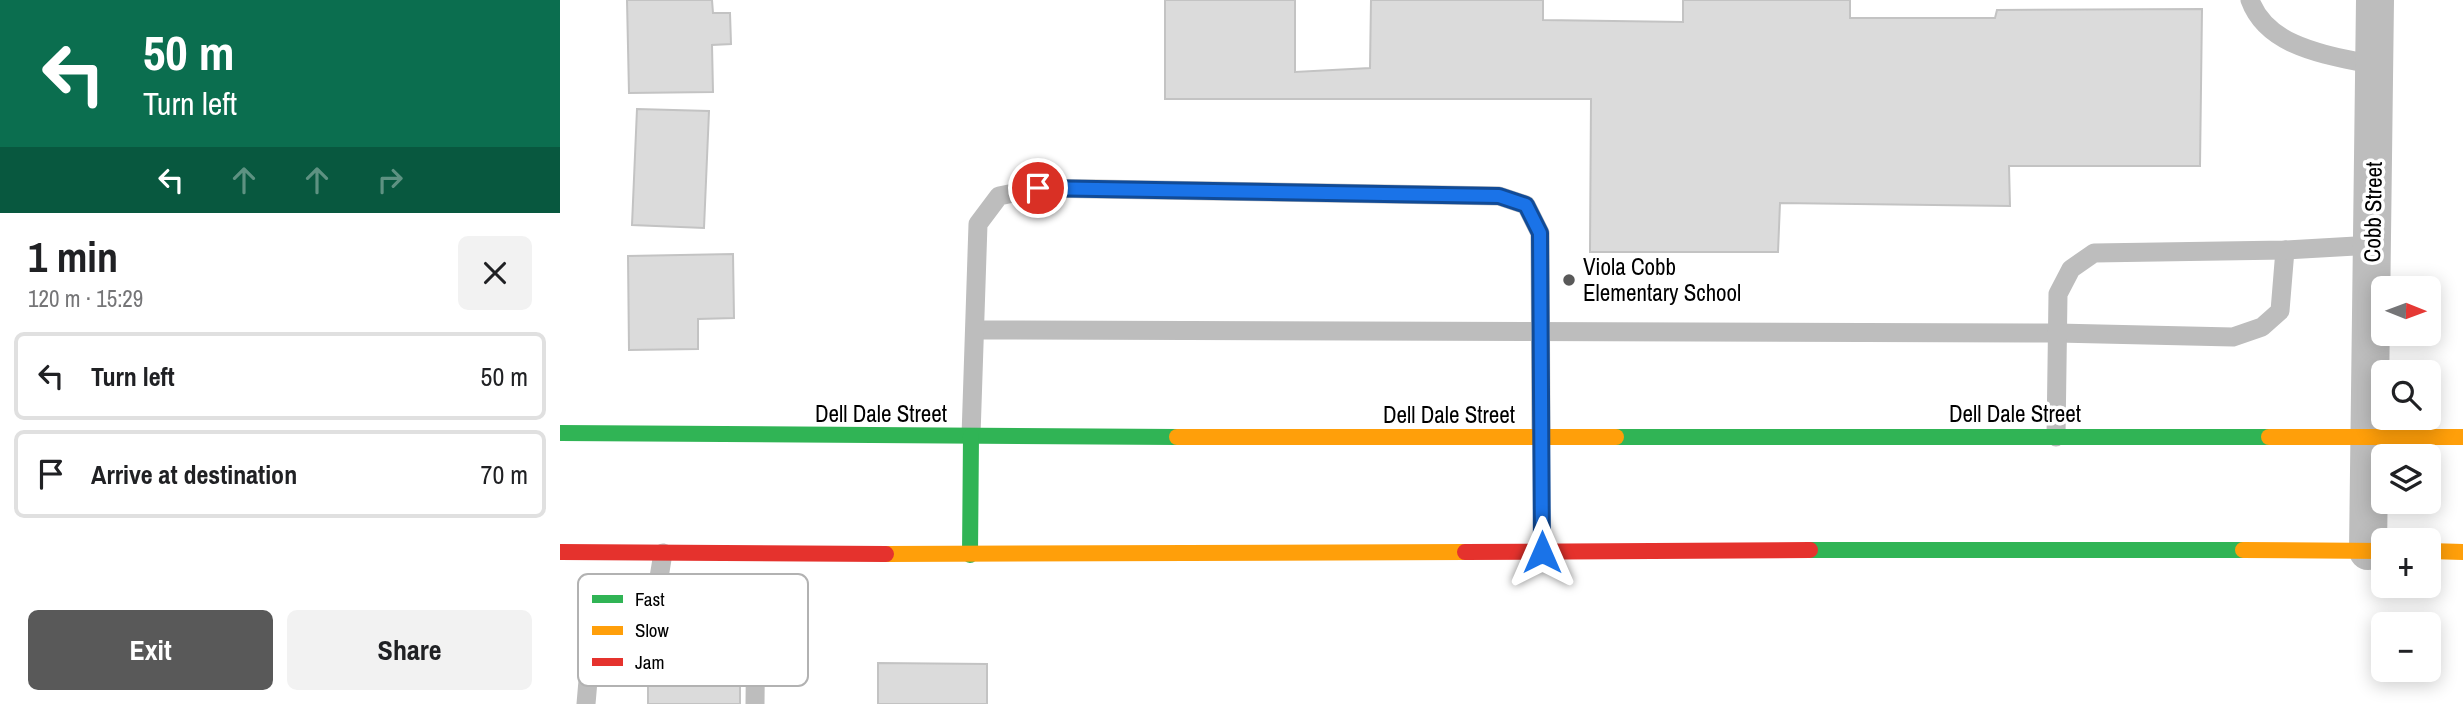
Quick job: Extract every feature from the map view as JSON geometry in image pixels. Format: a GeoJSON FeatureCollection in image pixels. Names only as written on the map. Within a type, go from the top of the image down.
{"type":"FeatureCollection","features":[{"type":"Feature","properties":{"kind":"main road","name":"Dell Dale Street"},"geometry":{"type":"LineString","coordinates":[[560,433],[1541,438],[2463,437]]}},
{"type":"Feature","properties":{"kind":"main road"},"geometry":{"type":"LineString","coordinates":[[970,555],[971,436]]}},
{"type":"Feature","properties":{"kind":"main road"},"geometry":{"type":"LineString","coordinates":[[1541,438],[1542,552]]}},
{"type":"Feature","properties":{"kind":"main road"},"geometry":{"type":"LineString","coordinates":[[560,552],[970,555],[2371,551]]}},
{"type":"Feature","properties":{"kind":"main road"},"geometry":{"type":"LineString","coordinates":[[2441,551],[2463,552]]}},
{"type":"Feature","properties":{"kind":"street","name":"Cobb Street"},"geometry":{"type":"LineString","coordinates":[[2375,0],[2371,436],[2375,528]]}},
{"type":"Feature","properties":{"kind":"lane"},"geometry":{"type":"LineString","coordinates":[[2250,0],[2254,10],[2276,34],[2304,49],[2374,65]]}},
{"type":"Feature","properties":{"kind":"lane"},"geometry":{"type":"LineString","coordinates":[[971,436],[978,224],[999,196],[1038,188],[1499,196],[1526,205],[1540,233],[1541,438]]}},
{"type":"Feature","properties":{"kind":"lane"},"geometry":{"type":"LineString","coordinates":[[2056,437],[2058,294],[2071,269],[2094,253],[2285,250],[2373,245]]}},
{"type":"Feature","properties":{"kind":"lane"},"geometry":{"type":"LineString","coordinates":[[975,330],[2057,332],[2233,337],[2262,327],[2280,311],[2285,250]]}},
{"type":"Feature","properties":{"kind":"lane"},"geometry":{"type":"LineString","coordinates":[[660,574],[663,553]]}},
{"type":"Feature","properties":{"kind":"lane"},"geometry":{"type":"LineString","coordinates":[[586,704],[588,686]]}},
{"type":"Feature","properties":{"kind":"lane"},"geometry":{"type":"LineString","coordinates":[[755,686],[755,704]]}},
{"type":"Feature","properties":{"kind":"building"},"geometry":{"type":"Polygon","coordinates":[[[627,0],[712,0],[713,13],[730,13],[731,44],[712,45],[713,92],[629,93],[627,0]]]}},
{"type":"Feature","properties":{"kind":"building"},"geometry":{"type":"Polygon","coordinates":[[[1165,0],[1295,0],[1295,72],[1370,68],[1371,0],[1543,0],[1543,20],[1683,22],[1683,0],[1850,0],[1850,18],[1995,18],[1997,10],[2202,9],[2200,166],[2009,166],[2010,206],[1780,203],[1778,252],[1590,252],[1591,99],[1165,99],[1165,0]]]}},
{"type":"Feature","properties":{"kind":"building"},"geometry":{"type":"Polygon","coordinates":[[[637,109],[709,111],[704,228],[632,225],[637,109]]]}},
{"type":"Feature","properties":{"kind":"building"},"geometry":{"type":"Polygon","coordinates":[[[733,254],[734,318],[698,319],[698,349],[629,350],[628,256],[733,254]]]}},
{"type":"Feature","properties":{"kind":"building"},"geometry":{"type":"Polygon","coordinates":[[[878,663],[987,664],[987,704],[878,704],[878,663]]]}},
{"type":"Feature","properties":{"kind":"building"},"geometry":{"type":"Polygon","coordinates":[[[648,686],[740,686],[740,704],[648,704],[648,686]]]}},
{"type":"Feature","properties":{"kind":"traffic: fast"},"geometry":{"type":"LineString","coordinates":[[560,433],[1177,437]]}},
{"type":"Feature","properties":{"kind":"traffic: fast"},"geometry":{"type":"LineString","coordinates":[[970,555],[971,436]]}},
{"type":"Feature","properties":{"kind":"traffic: fast"},"geometry":{"type":"LineString","coordinates":[[1616,437],[2269,437]]}},
{"type":"Feature","properties":{"kind":"traffic: fast"},"geometry":{"type":"LineString","coordinates":[[1541,438],[1542,552]]}},
{"type":"Feature","properties":{"kind":"traffic: fast"},"geometry":{"type":"LineString","coordinates":[[1810,550],[2243,550]]}},
{"type":"Feature","properties":{"kind":"traffic: slow"},"geometry":{"type":"LineString","coordinates":[[1177,437],[1616,437]]}},
{"type":"Feature","properties":{"kind":"traffic: slow"},"geometry":{"type":"LineString","coordinates":[[2269,437],[2463,437]]}},
{"type":"Feature","properties":{"kind":"traffic: slow"},"geometry":{"type":"LineString","coordinates":[[2243,550],[2371,551]]}},
{"type":"Feature","properties":{"kind":"traffic: slow"},"geometry":{"type":"LineString","coordinates":[[2441,551],[2463,552]]}},
{"type":"Feature","properties":{"kind":"traffic: slow"},"geometry":{"type":"LineString","coordinates":[[886,554],[1465,552]]}},
{"type":"Feature","properties":{"kind":"traffic: jam"},"geometry":{"type":"LineString","coordinates":[[1465,552],[1810,550]]}},
{"type":"Feature","properties":{"kind":"traffic: jam"},"geometry":{"type":"LineString","coordinates":[[560,552],[886,554]]}},
{"type":"Feature","properties":{"kind":"place","name":"Viola Cobb Elementary School"},"geometry":{"type":"Point","coordinates":[1569,280]}},
{"type":"Feature","properties":{"kind":"route"},"geometry":{"type":"LineString","coordinates":[[1038,188],[1499,196],[1526,205],[1540,233],[1542,552]]}}]}
